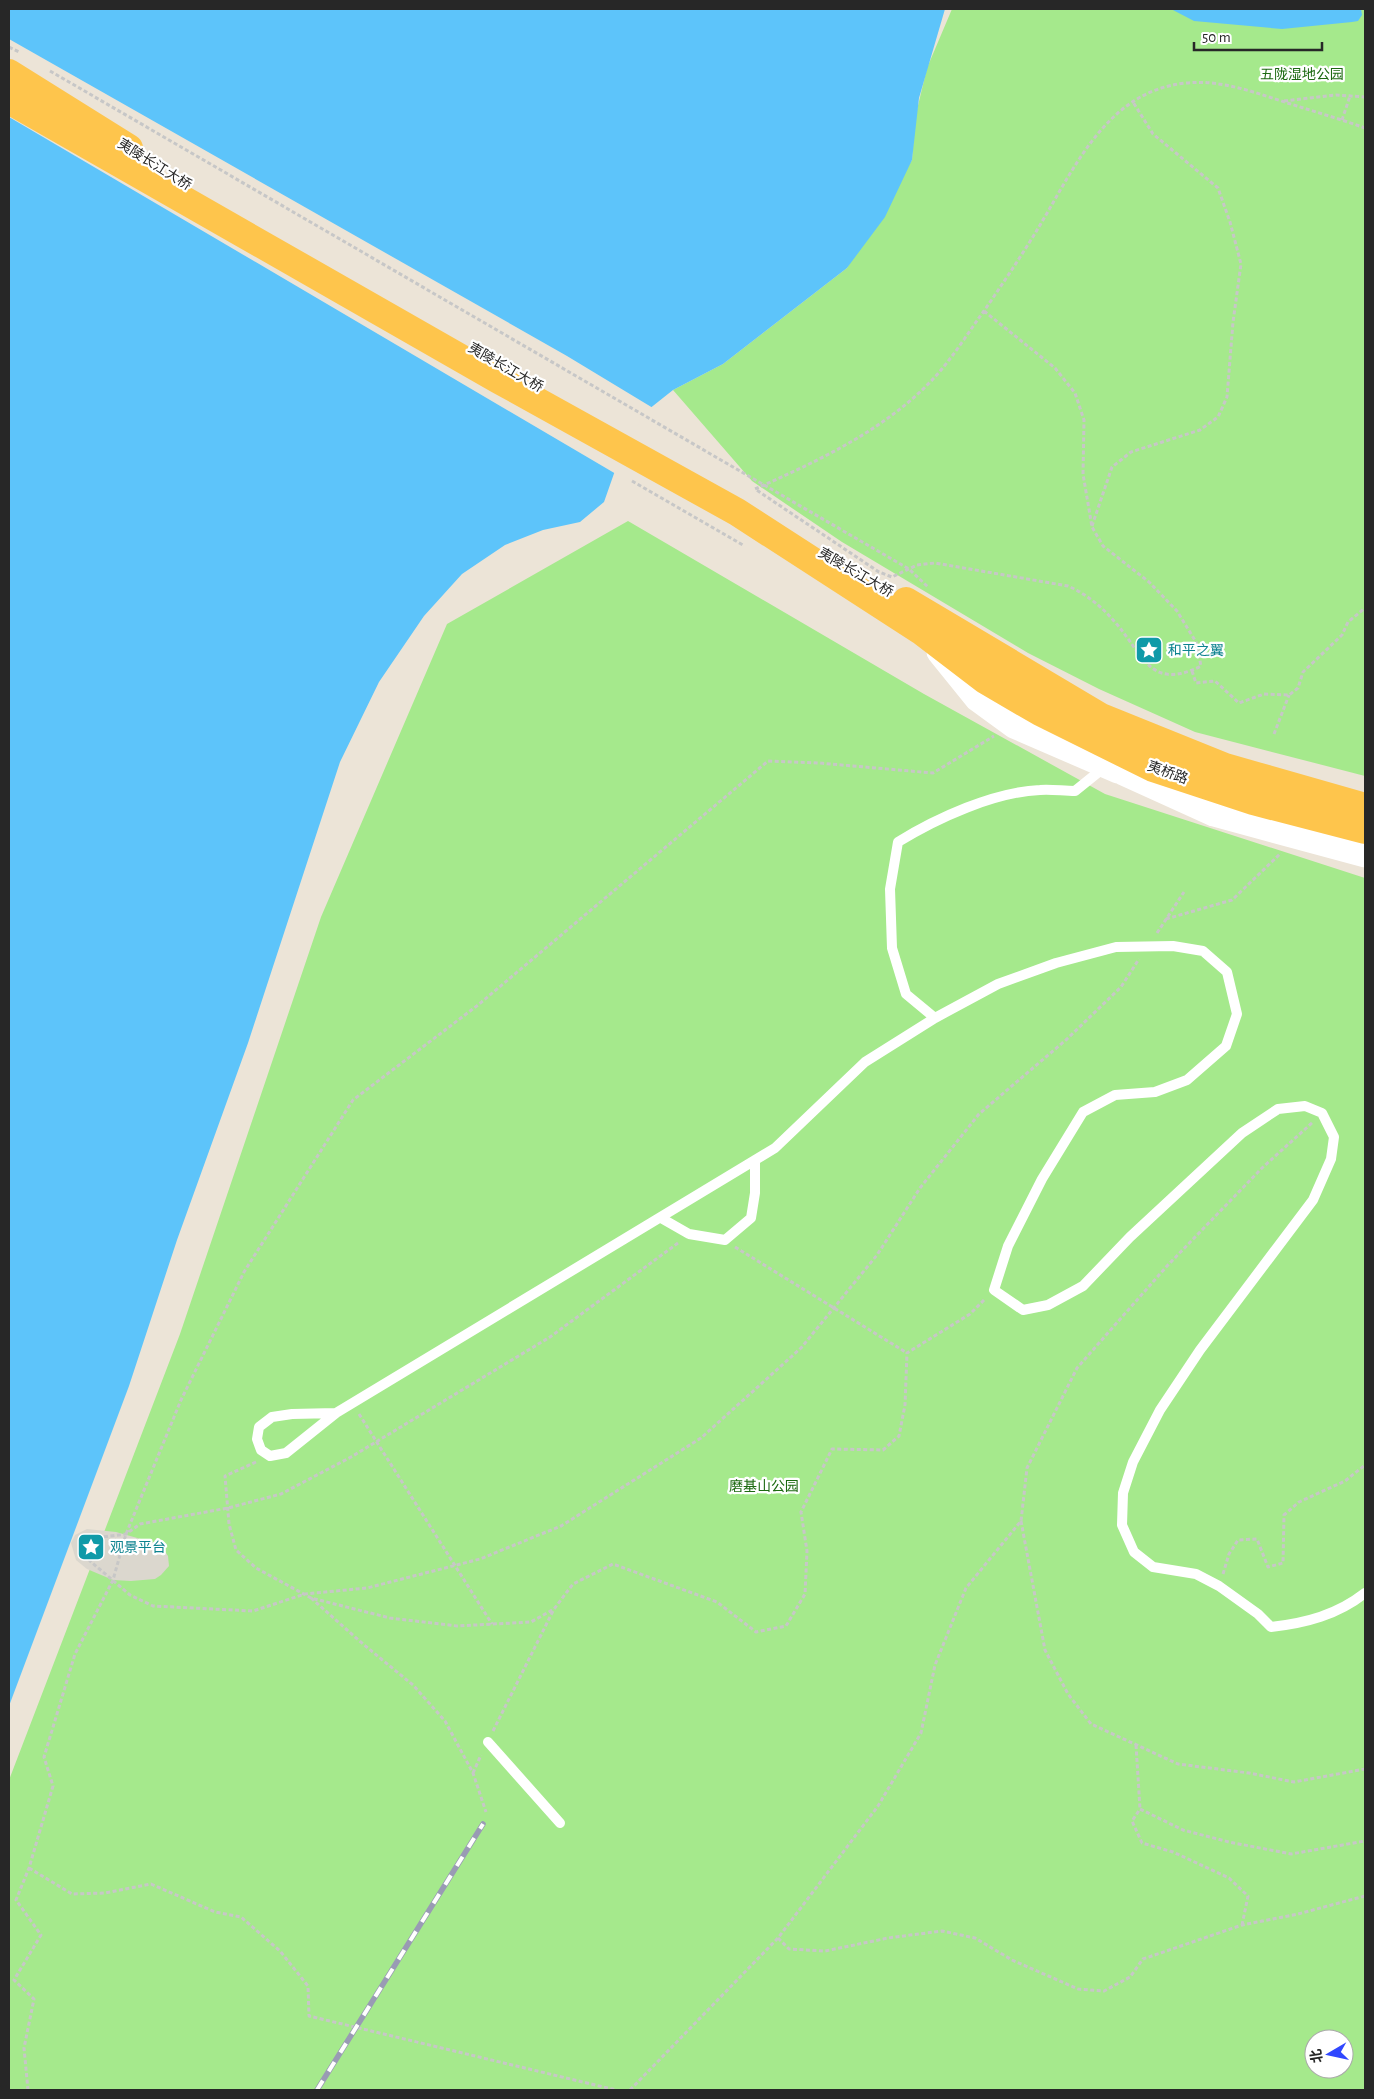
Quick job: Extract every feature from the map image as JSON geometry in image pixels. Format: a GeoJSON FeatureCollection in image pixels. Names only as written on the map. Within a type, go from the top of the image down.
{"type":"FeatureCollection","features":[{"type":"Feature","properties":{"kind":"highway","name":"夷陵长江大桥"},"geometry":{"type":"LineString","coordinates":[[17,65],[199,191],[541,387],[1004,659]]}},
{"type":"Feature","properties":{"kind":"highway","name":"夷陵长江大桥"},"geometry":{"type":"LineString","coordinates":[[9,100],[499,380],[737,512],[921,631],[985,680]]}},
{"type":"Feature","properties":{"kind":"highway","name":"夷桥路"},"geometry":{"type":"LineString","coordinates":[[1004,659],[1101,717],[1225,767],[1365,807]]}},
{"type":"Feature","properties":{"kind":"highway","name":"夷桥路"},"geometry":{"type":"LineString","coordinates":[[985,680],[1040,712],[1153,768],[1253,801],[1365,830]]}},
{"type":"Feature","properties":{"kind":"street"},"geometry":{"type":"LineString","coordinates":[[921,631],[977,699],[1014,726],[1214,814],[1365,856]]}},
{"type":"Feature","properties":{"kind":"lane"},"geometry":{"type":"LineString","coordinates":[[935,1018],[906,994],[892,948],[890,889],[898,842],[925,826],[994,799],[1039,790],[1075,791],[1112,768]]}},
{"type":"Feature","properties":{"kind":"lane"},"geometry":{"type":"LineString","coordinates":[[336,1412],[272,1417],[259,1427],[257,1439],[261,1450],[270,1456],[286,1453],[336,1412],[756,1160],[774,1148],[865,1062],[935,1018],[998,984],[1056,963],[1116,947],[1174,946],[1203,951],[1227,972],[1237,1014],[1226,1046],[1187,1080],[1155,1092],[1115,1095],[1083,1112],[1042,1179],[1008,1246],[994,1290],[1023,1310],[1048,1305],[1083,1286],[1130,1237],[1242,1133],[1278,1109],[1305,1106],[1322,1113],[1334,1137],[1331,1159],[1314,1200],[1200,1350],[1160,1410],[1133,1462],[1123,1493],[1122,1525],[1134,1552],[1153,1568],[1196,1574],[1219,1586],[1258,1614],[1271,1627],[1307,1622],[1348,1607],[1365,1593]]}},
{"type":"Feature","properties":{"kind":"lane"},"geometry":{"type":"LineString","coordinates":[[661,1218],[689,1234],[725,1240],[750,1218],[755,1193],[756,1160]]}},
{"type":"Feature","properties":{"kind":"lane"},"geometry":{"type":"LineString","coordinates":[[488,1742],[560,1823]]}},
{"type":"Feature","properties":{"kind":"path"},"geometry":{"type":"LineString","coordinates":[[9,46],[17,65]]}},
{"type":"Feature","properties":{"kind":"path"},"geometry":{"type":"LineString","coordinates":[[43,67],[898,564]]}},
{"type":"Feature","properties":{"kind":"path"},"geometry":{"type":"LineString","coordinates":[[984,311],[1055,368],[1075,393],[1084,420],[1083,474],[1092,527],[1103,546],[1149,582],[1177,611],[1196,642],[1201,666],[1192,671],[1179,676],[1160,672],[1143,662],[1115,621],[1085,593],[1068,586],[935,563],[917,565],[892,577],[879,572],[755,489],[792,473],[836,450],[878,424],[905,404],[934,378],[984,311],[1034,236],[1084,150],[1104,124],[1133,102],[1160,89],[1185,83],[1208,82],[1236,87],[1365,128]]}},
{"type":"Feature","properties":{"kind":"path"},"geometry":{"type":"LineString","coordinates":[[1342,120],[1350,96]]}},
{"type":"Feature","properties":{"kind":"path"},"geometry":{"type":"LineString","coordinates":[[1282,102],[1307,97],[1365,97]]}},
{"type":"Feature","properties":{"kind":"path"},"geometry":{"type":"LineString","coordinates":[[1092,527],[1112,468],[1131,452],[1200,430],[1218,417],[1227,397],[1233,322],[1241,264],[1230,222],[1218,188],[1154,134],[1133,102]]}},
{"type":"Feature","properties":{"kind":"path"},"geometry":{"type":"LineString","coordinates":[[1192,671],[1196,683],[1216,681],[1239,703],[1264,694],[1289,694],[1298,688],[1303,672],[1342,635],[1348,622],[1365,608]]}},
{"type":"Feature","properties":{"kind":"path"},"geometry":{"type":"LineString","coordinates":[[1274,734],[1289,694]]}},
{"type":"Feature","properties":{"kind":"path"},"geometry":{"type":"LineString","coordinates":[[28,2090],[24,2048],[34,1999],[14,1980],[40,1935],[16,1900],[29,1868],[53,1786],[44,1757],[75,1654],[113,1580],[126,1534],[180,1400],[244,1272],[353,1100],[478,1005],[768,761],[819,762],[933,773],[972,748],[1014,726]]}},
{"type":"Feature","properties":{"kind":"path"},"geometry":{"type":"LineString","coordinates":[[1166,919],[1232,900],[1298,837]]}},
{"type":"Feature","properties":{"kind":"path"},"geometry":{"type":"LineString","coordinates":[[689,1234],[550,1337],[351,1457],[280,1494],[228,1508],[140,1524],[126,1534],[86,1539],[82,1544],[83,1551],[90,1561],[130,1595],[153,1606],[253,1611],[305,1594],[367,1588],[480,1559],[561,1526],[701,1438],[801,1348],[877,1255],[920,1188],[978,1114],[1067,1039],[1121,987],[1184,892]]}},
{"type":"Feature","properties":{"kind":"path"},"geometry":{"type":"LineString","coordinates":[[1322,1113],[1262,1168],[1167,1266],[1076,1368],[1027,1468],[1021,1521],[1045,1650],[1068,1694],[1091,1724],[1178,1764],[1249,1773],[1294,1782],[1365,1769]]}},
{"type":"Feature","properties":{"kind":"path"},"geometry":{"type":"LineString","coordinates":[[725,1240],[907,1353]]}},
{"type":"Feature","properties":{"kind":"path"},"geometry":{"type":"LineString","coordinates":[[907,1353],[970,1314],[994,1290]]}},
{"type":"Feature","properties":{"kind":"path"},"geometry":{"type":"LineString","coordinates":[[473,1773],[554,1609],[573,1584],[613,1564],[717,1602],[756,1632],[786,1626],[805,1594],[807,1551],[801,1512],[832,1449],[883,1450],[899,1436],[905,1404],[907,1353]]}},
{"type":"Feature","properties":{"kind":"path"},"geometry":{"type":"LineString","coordinates":[[352,1403],[492,1624]]}},
{"type":"Feature","properties":{"kind":"path"},"geometry":{"type":"LineString","coordinates":[[270,1456],[225,1476],[229,1524],[236,1550],[256,1568],[311,1598],[413,1685],[445,1721],[473,1773],[486,1812]]}},
{"type":"Feature","properties":{"kind":"path"},"geometry":{"type":"LineString","coordinates":[[1219,1586],[1229,1554],[1238,1540],[1258,1540],[1268,1567],[1283,1563],[1284,1516],[1299,1502],[1345,1481],[1365,1465]]}},
{"type":"Feature","properties":{"kind":"path"},"geometry":{"type":"LineString","coordinates":[[630,2090],[778,1938],[878,1806],[921,1733],[935,1665],[966,1588],[1021,1521]]}},
{"type":"Feature","properties":{"kind":"path"},"geometry":{"type":"LineString","coordinates":[[311,1598],[390,1618],[457,1626],[531,1622],[554,1609]]}},
{"type":"Feature","properties":{"kind":"path"},"geometry":{"type":"LineString","coordinates":[[1136,1745],[1140,1809],[1132,1821],[1142,1843],[1173,1852],[1230,1878],[1248,1896],[1242,1925]]}},
{"type":"Feature","properties":{"kind":"path"},"geometry":{"type":"LineString","coordinates":[[1140,1809],[1183,1830],[1229,1842],[1291,1854],[1365,1841]]}},
{"type":"Feature","properties":{"kind":"path"},"geometry":{"type":"LineString","coordinates":[[29,1868],[72,1894],[104,1893],[152,1884],[215,1912],[241,1917],[280,1951],[308,1986],[309,2016],[616,2090]]}},
{"type":"Feature","properties":{"kind":"path"},"geometry":{"type":"LineString","coordinates":[[778,1938],[789,1949],[825,1951],[888,1938],[942,1931],[975,1938],[1012,1960],[1078,1989],[1104,1991],[1130,1977],[1143,1959],[1242,1925],[1298,1914],[1365,1896]]}},
{"type":"Feature","properties":{"kind":"green space","name":"五陇湿地公园"},"geometry":{"type":"Polygon","coordinates":[[[952,9],[1365,9],[1365,776],[1195,732],[1099,689],[1028,653],[842,542],[752,481],[673,390],[723,364],[847,268],[912,160],[915,118],[927,68],[952,9]]]}},
{"type":"Feature","properties":{"kind":"green space","name":"磨基山公园"},"geometry":{"type":"Polygon","coordinates":[[[628,521],[924,694],[1105,794],[1365,878],[1365,2090],[9,2090],[9,1780],[180,1334],[321,917],[447,624],[628,521]]]}},
{"type":"Feature","properties":{"kind":"shaded area"},"geometry":{"type":"Polygon","coordinates":[[[87,1529],[116,1532],[155,1543],[168,1556],[169,1566],[155,1579],[131,1581],[113,1580],[87,1569],[76,1560],[71,1543],[75,1535],[87,1529]]]}},
{"type":"Feature","properties":{"kind":"water"},"geometry":{"type":"Polygon","coordinates":[[[9,9],[945,9],[919,98],[912,160],[885,217],[847,268],[723,364],[673,390],[639,417],[617,465],[604,502],[580,522],[543,530],[505,545],[462,574],[424,616],[379,682],[340,762],[248,1043],[177,1240],[129,1386],[9,1706],[9,9]]]}},
{"type":"Feature","properties":{"kind":"water"},"geometry":{"type":"Polygon","coordinates":[[[1171,9],[1361,9],[1362,15],[1358,21],[1282,29],[1194,21],[1171,9]]]}},
{"type":"Feature","properties":{"kind":"pier"},"geometry":{"type":"Polygon","coordinates":[[[9,39],[567,356],[653,408],[641,418],[616,474],[9,117],[9,39]]]}},
{"type":"Feature","properties":{"kind":"railway"},"geometry":{"type":"LineString","coordinates":[[317,2090],[483,1824]]}},
{"type":"Feature","properties":{"kind":"place","name":"和平之翼"},"geometry":{"type":"Point","coordinates":[1149,650]}},
{"type":"Feature","properties":{"kind":"place","name":"观景平台"},"geometry":{"type":"Point","coordinates":[91,1547]}}]}
